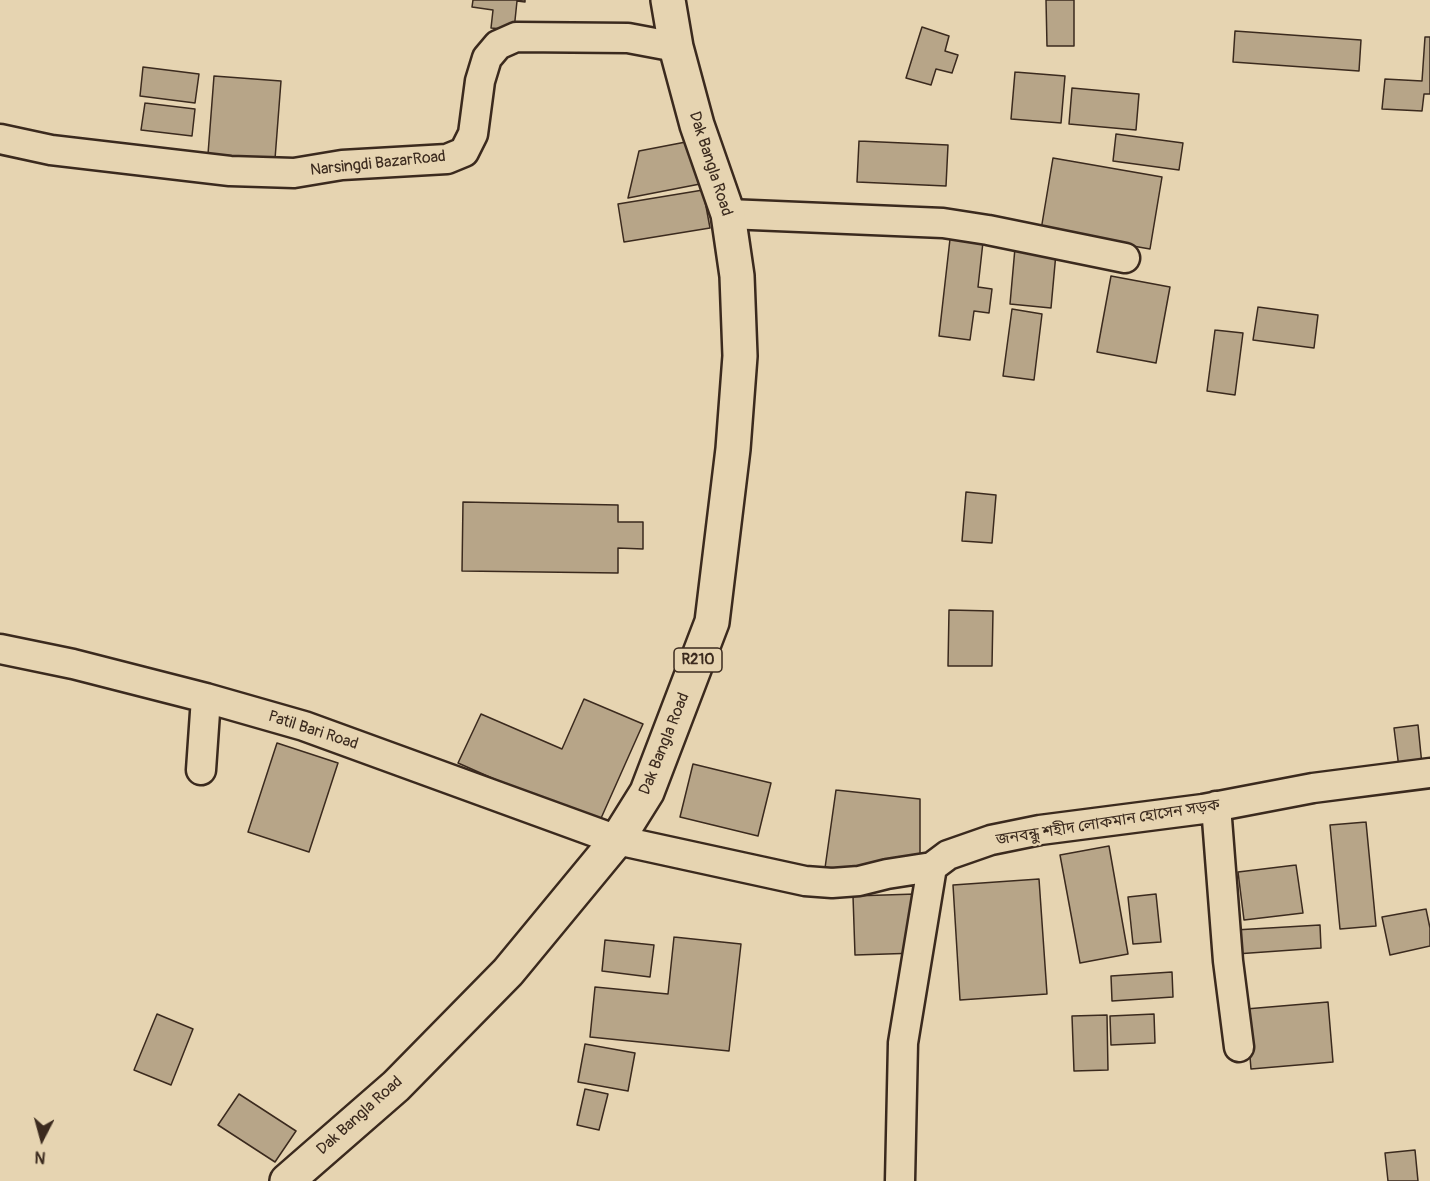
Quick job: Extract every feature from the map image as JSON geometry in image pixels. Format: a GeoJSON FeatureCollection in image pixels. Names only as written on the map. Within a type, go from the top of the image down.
{"type":"FeatureCollection","features":[{"type":"Feature","properties":{"kind":"main road","name":"Dak Bangla Road"},"geometry":{"type":"LineString","coordinates":[[287,1181],[396,1086],[508,972],[617,840],[647,792],[712,622],[733,449],[741,320],[728,214],[697,124],[676,47],[668,0]]}},
{"type":"Feature","properties":{"kind":"street","name":"Narsingdi BazarRoad"},"geometry":{"type":"LineString","coordinates":[[0,139],[51,150],[230,171],[294,173],[342,165],[447,159],[464,152],[473,134],[480,81],[487,58],[498,45],[516,37],[628,38],[676,47]]}},
{"type":"Feature","properties":{"kind":"street"},"geometry":{"type":"LineString","coordinates":[[728,214],[943,223],[1125,258]]}},
{"type":"Feature","properties":{"kind":"street","name":"Patil Bari Road"},"geometry":{"type":"LineString","coordinates":[[0,649],[73,664],[304,726],[617,840]]}},
{"type":"Feature","properties":{"kind":"street"},"geometry":{"type":"LineString","coordinates":[[201,770],[206,698]]}},
{"type":"Feature","properties":{"kind":"street","name":"জনবন্ধু শহীদ লোকমান হোসেন সড়ক"},"geometry":{"type":"LineString","coordinates":[[617,840],[805,881],[832,883],[859,881],[932,867],[948,855],[1001,838],[1040,830],[1216,806],[1313,788],[1430,773]]}},
{"type":"Feature","properties":{"kind":"street"},"geometry":{"type":"LineString","coordinates":[[1216,806],[1228,961],[1239,1047]]}},
{"type":"Feature","properties":{"kind":"street"},"geometry":{"type":"LineString","coordinates":[[900,1181],[903,1043],[932,867]]}},
{"type":"Feature","properties":{"kind":"building"},"geometry":{"type":"Polygon","coordinates":[[[473,0],[525,0],[525,2],[517,1],[514,30],[491,28],[493,10],[472,7],[473,0]]]}},
{"type":"Feature","properties":{"kind":"building"},"geometry":{"type":"Polygon","coordinates":[[[1046,0],[1074,0],[1074,46],[1047,46],[1046,0]]]}},
{"type":"Feature","properties":{"kind":"building"},"geometry":{"type":"Polygon","coordinates":[[[922,27],[949,36],[945,51],[958,55],[952,73],[936,69],[931,85],[906,78],[922,27]]]}},
{"type":"Feature","properties":{"kind":"building"},"geometry":{"type":"Polygon","coordinates":[[[1235,31],[1361,40],[1359,71],[1233,62],[1235,31]]]}},
{"type":"Feature","properties":{"kind":"building"},"geometry":{"type":"Polygon","coordinates":[[[1425,37],[1430,37],[1430,94],[1424,94],[1422,111],[1382,109],[1385,79],[1422,81],[1425,37]]]}},
{"type":"Feature","properties":{"kind":"building"},"geometry":{"type":"Polygon","coordinates":[[[143,67],[199,74],[195,103],[140,96],[143,67]]]}},
{"type":"Feature","properties":{"kind":"building"},"geometry":{"type":"Polygon","coordinates":[[[1015,72],[1065,76],[1061,123],[1011,119],[1015,72]]]}},
{"type":"Feature","properties":{"kind":"building"},"geometry":{"type":"Polygon","coordinates":[[[214,76],[281,81],[275,159],[208,154],[214,76]]]}},
{"type":"Feature","properties":{"kind":"building"},"geometry":{"type":"Polygon","coordinates":[[[1072,88],[1139,94],[1136,130],[1069,124],[1072,88]]]}},
{"type":"Feature","properties":{"kind":"building"},"geometry":{"type":"Polygon","coordinates":[[[145,103],[195,109],[192,136],[141,130],[145,103]]]}},
{"type":"Feature","properties":{"kind":"building"},"geometry":{"type":"Polygon","coordinates":[[[1116,134],[1183,143],[1179,170],[1113,161],[1116,134]]]}},
{"type":"Feature","properties":{"kind":"building"},"geometry":{"type":"Polygon","coordinates":[[[691,141],[700,184],[628,198],[639,151],[691,141]]]}},
{"type":"Feature","properties":{"kind":"building"},"geometry":{"type":"Polygon","coordinates":[[[859,141],[948,145],[946,186],[857,182],[859,141]]]}},
{"type":"Feature","properties":{"kind":"building"},"geometry":{"type":"Polygon","coordinates":[[[1053,158],[1162,177],[1150,249],[1041,230],[1053,158]]]}},
{"type":"Feature","properties":{"kind":"building"},"geometry":{"type":"Polygon","coordinates":[[[703,190],[710,228],[624,242],[618,204],[703,190]]]}},
{"type":"Feature","properties":{"kind":"building"},"geometry":{"type":"Polygon","coordinates":[[[950,239],[983,242],[978,287],[992,289],[989,313],[974,311],[970,340],[939,336],[950,239]]]}},
{"type":"Feature","properties":{"kind":"building"},"geometry":{"type":"Polygon","coordinates":[[[1015,248],[1056,253],[1051,308],[1010,304],[1015,248]]]}},
{"type":"Feature","properties":{"kind":"building"},"geometry":{"type":"Polygon","coordinates":[[[1111,276],[1170,287],[1156,363],[1097,352],[1111,276]]]}},
{"type":"Feature","properties":{"kind":"building"},"geometry":{"type":"Polygon","coordinates":[[[1258,307],[1318,315],[1314,348],[1253,340],[1258,307]]]}},
{"type":"Feature","properties":{"kind":"building"},"geometry":{"type":"Polygon","coordinates":[[[1012,309],[1042,314],[1034,380],[1003,376],[1012,309]]]}},
{"type":"Feature","properties":{"kind":"building"},"geometry":{"type":"Polygon","coordinates":[[[1215,330],[1243,333],[1235,395],[1207,391],[1215,330]]]}},
{"type":"Feature","properties":{"kind":"building"},"geometry":{"type":"Polygon","coordinates":[[[966,492],[996,495],[992,543],[962,541],[966,492]]]}},
{"type":"Feature","properties":{"kind":"building"},"geometry":{"type":"Polygon","coordinates":[[[463,502],[618,505],[618,522],[643,522],[643,549],[618,548],[618,573],[462,571],[463,502]]]}},
{"type":"Feature","properties":{"kind":"building"},"geometry":{"type":"Polygon","coordinates":[[[949,610],[993,611],[992,666],[948,666],[949,610]]]}},
{"type":"Feature","properties":{"kind":"building"},"geometry":{"type":"Polygon","coordinates":[[[584,699],[643,724],[598,825],[458,763],[481,714],[562,749],[584,699]]]}},
{"type":"Feature","properties":{"kind":"building"},"geometry":{"type":"Polygon","coordinates":[[[1418,725],[1422,765],[1399,768],[1394,728],[1418,725]]]}},
{"type":"Feature","properties":{"kind":"building"},"geometry":{"type":"Polygon","coordinates":[[[277,743],[338,763],[309,852],[248,832],[277,743]]]}},
{"type":"Feature","properties":{"kind":"building"},"geometry":{"type":"Polygon","coordinates":[[[693,764],[771,783],[758,836],[680,817],[693,764]]]}},
{"type":"Feature","properties":{"kind":"building"},"geometry":{"type":"Polygon","coordinates":[[[836,790],[920,799],[920,868],[863,873],[825,868],[836,790]]]}},
{"type":"Feature","properties":{"kind":"building"},"geometry":{"type":"Polygon","coordinates":[[[1366,822],[1376,926],[1340,929],[1330,825],[1366,822]]]}},
{"type":"Feature","properties":{"kind":"building"},"geometry":{"type":"Polygon","coordinates":[[[1109,846],[1128,954],[1080,963],[1060,855],[1109,846]]]}},
{"type":"Feature","properties":{"kind":"building"},"geometry":{"type":"Polygon","coordinates":[[[1296,865],[1303,913],[1244,920],[1238,872],[1296,865]]]}},
{"type":"Feature","properties":{"kind":"building"},"geometry":{"type":"Polygon","coordinates":[[[1039,879],[1047,994],[960,1000],[953,885],[1039,879]]]}},
{"type":"Feature","properties":{"kind":"building"},"geometry":{"type":"Polygon","coordinates":[[[916,894],[918,953],[855,955],[853,896],[916,894]]]}},
{"type":"Feature","properties":{"kind":"building"},"geometry":{"type":"Polygon","coordinates":[[[1156,894],[1161,942],[1133,944],[1128,897],[1156,894]]]}},
{"type":"Feature","properties":{"kind":"building"},"geometry":{"type":"Polygon","coordinates":[[[1426,909],[1430,928],[1430,946],[1390,955],[1382,917],[1426,909]]]}},
{"type":"Feature","properties":{"kind":"building"},"geometry":{"type":"Polygon","coordinates":[[[1320,925],[1321,948],[1236,954],[1235,930],[1320,925]]]}},
{"type":"Feature","properties":{"kind":"building"},"geometry":{"type":"Polygon","coordinates":[[[674,937],[741,944],[729,1051],[590,1037],[595,987],[668,994],[674,937]]]}},
{"type":"Feature","properties":{"kind":"building"},"geometry":{"type":"Polygon","coordinates":[[[605,940],[654,945],[650,977],[602,971],[605,940]]]}},
{"type":"Feature","properties":{"kind":"building"},"geometry":{"type":"Polygon","coordinates":[[[1172,972],[1173,997],[1112,1001],[1111,976],[1172,972]]]}},
{"type":"Feature","properties":{"kind":"building"},"geometry":{"type":"Polygon","coordinates":[[[1328,1002],[1333,1062],[1251,1069],[1246,1009],[1328,1002]]]}},
{"type":"Feature","properties":{"kind":"building"},"geometry":{"type":"Polygon","coordinates":[[[157,1014],[193,1029],[171,1085],[134,1070],[157,1014]]]}},
{"type":"Feature","properties":{"kind":"building"},"geometry":{"type":"Polygon","coordinates":[[[1154,1014],[1155,1043],[1111,1045],[1110,1016],[1154,1014]]]}},
{"type":"Feature","properties":{"kind":"building"},"geometry":{"type":"Polygon","coordinates":[[[1107,1015],[1108,1070],[1074,1071],[1072,1016],[1107,1015]]]}},
{"type":"Feature","properties":{"kind":"building"},"geometry":{"type":"Polygon","coordinates":[[[585,1044],[635,1053],[628,1091],[578,1082],[585,1044]]]}},
{"type":"Feature","properties":{"kind":"building"},"geometry":{"type":"Polygon","coordinates":[[[585,1089],[608,1094],[599,1130],[577,1125],[585,1089]]]}},
{"type":"Feature","properties":{"kind":"building"},"geometry":{"type":"Polygon","coordinates":[[[239,1094],[296,1131],[275,1162],[218,1125],[239,1094]]]}},
{"type":"Feature","properties":{"kind":"building"},"geometry":{"type":"Polygon","coordinates":[[[1415,1150],[1418,1181],[1388,1181],[1385,1153],[1415,1150]]]}}]}
